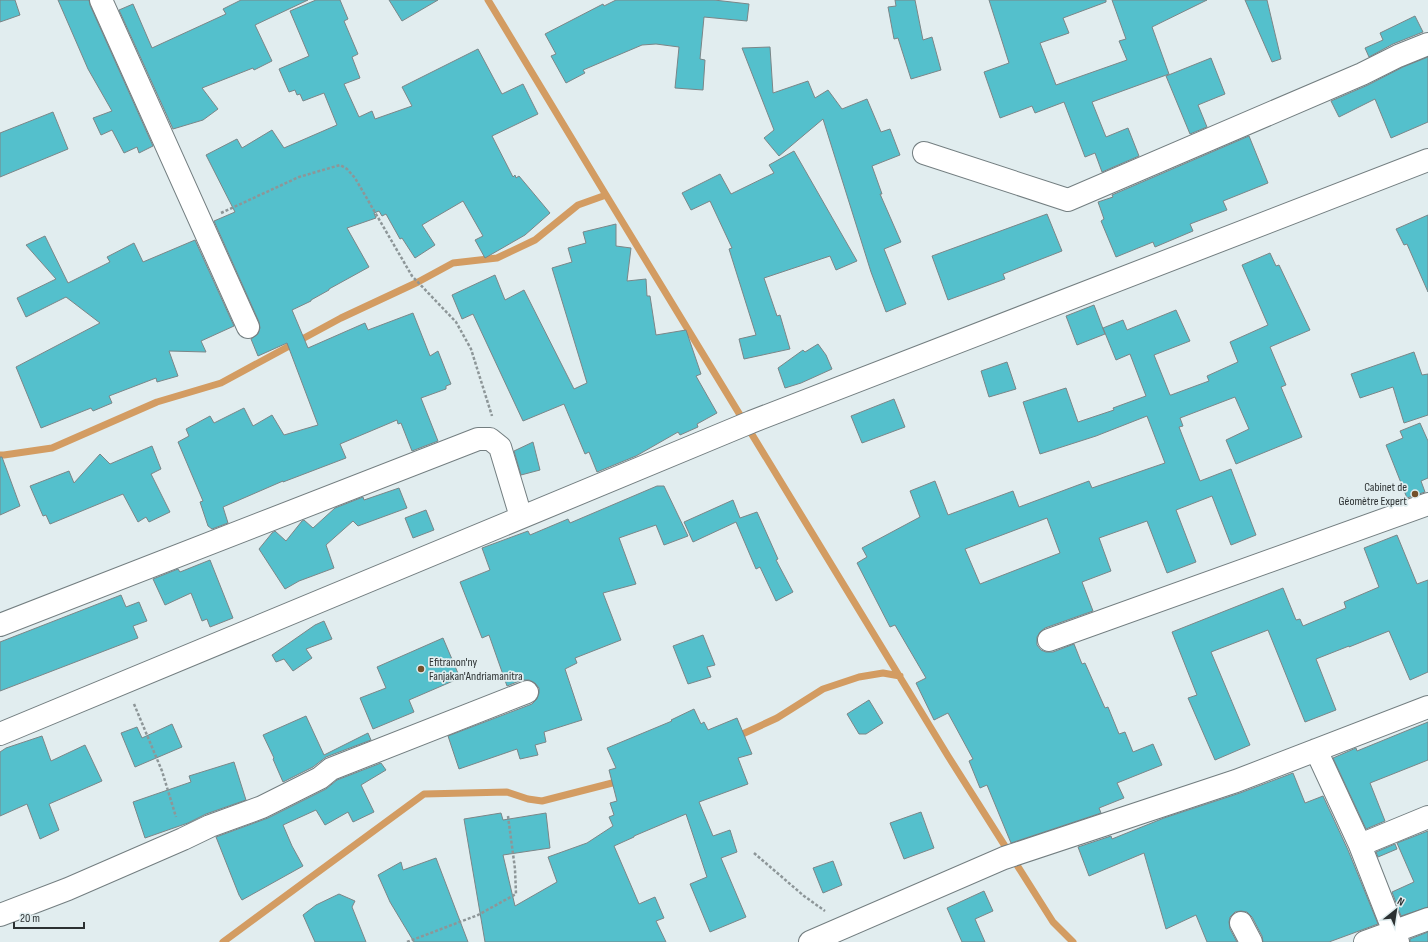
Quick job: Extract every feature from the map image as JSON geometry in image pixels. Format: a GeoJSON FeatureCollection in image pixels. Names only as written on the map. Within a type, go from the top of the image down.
{"type":"FeatureCollection","features":[{"type":"Feature","properties":{"kind":"street"},"geometry":{"type":"LineString","coordinates":[[101,0],[248,327]]}},
{"type":"Feature","properties":{"kind":"street"},"geometry":{"type":"LineString","coordinates":[[924,153],[1068,200],[1362,74],[1398,56],[1428,44]]}},
{"type":"Feature","properties":{"kind":"street"},"geometry":{"type":"LineString","coordinates":[[0,734],[742,426],[1428,160]]}},
{"type":"Feature","properties":{"kind":"street"},"geometry":{"type":"LineString","coordinates":[[0,625],[478,439],[490,439],[500,447],[521,517]]}},
{"type":"Feature","properties":{"kind":"street"},"geometry":{"type":"LineString","coordinates":[[1049,640],[1428,504]]}},
{"type":"Feature","properties":{"kind":"street"},"geometry":{"type":"LineString","coordinates":[[0,916],[68,889],[210,826],[262,807],[320,778],[332,769],[527,692]]}},
{"type":"Feature","properties":{"kind":"street"},"geometry":{"type":"LineString","coordinates":[[810,942],[1004,858],[1236,781],[1428,707]]}},
{"type":"Feature","properties":{"kind":"street"},"geometry":{"type":"LineString","coordinates":[[1316,750],[1360,845],[1395,936]]}},
{"type":"Feature","properties":{"kind":"street"},"geometry":{"type":"LineString","coordinates":[[1360,845],[1428,817]]}},
{"type":"Feature","properties":{"kind":"street"},"geometry":{"type":"LineString","coordinates":[[1365,942],[1395,936],[1428,919]]}},
{"type":"Feature","properties":{"kind":"street"},"geometry":{"type":"LineString","coordinates":[[1241,923],[1251,942]]}},
{"type":"Feature","properties":{"kind":"path"},"geometry":{"type":"LineString","coordinates":[[200,222],[299,177],[340,165],[347,169],[355,178],[412,276],[456,322],[471,349],[495,428],[490,439]]}},
{"type":"Feature","properties":{"kind":"path"},"geometry":{"type":"LineString","coordinates":[[125,683],[162,771],[183,839]]}},
{"type":"Feature","properties":{"kind":"path"},"geometry":{"type":"LineString","coordinates":[[408,942],[478,916],[516,894],[515,869],[508,816]]}},
{"type":"Feature","properties":{"kind":"path"},"geometry":{"type":"LineString","coordinates":[[754,853],[804,896],[846,926]]}},
{"type":"Feature","properties":{"kind":"building"},"geometry":{"type":"Polygon","coordinates":[[[0,0],[15,0],[20,15],[0,22],[0,0]]]}},
{"type":"Feature","properties":{"kind":"building"},"geometry":{"type":"Polygon","coordinates":[[[58,0],[89,0],[153,146],[139,153],[137,147],[124,153],[112,130],[101,135],[93,118],[112,111],[88,69],[58,0]]]}},
{"type":"Feature","properties":{"kind":"building"},"geometry":{"type":"Polygon","coordinates":[[[241,0],[308,0],[255,25],[272,61],[254,70],[253,68],[202,88],[218,109],[203,120],[173,129],[119,10],[133,4],[152,48],[226,14],[223,9],[241,0]]]}},
{"type":"Feature","properties":{"kind":"building"},"geometry":{"type":"Polygon","coordinates":[[[316,0],[340,0],[348,19],[344,21],[358,54],[352,57],[360,78],[344,84],[359,117],[372,111],[375,119],[412,106],[402,87],[478,49],[502,94],[523,84],[538,114],[492,136],[513,177],[515,175],[516,178],[519,176],[550,213],[525,235],[485,258],[475,240],[483,236],[463,201],[422,225],[435,245],[415,258],[402,238],[400,239],[386,214],[382,216],[379,211],[374,213],[376,218],[347,228],[369,267],[329,289],[311,301],[292,310],[308,348],[365,323],[368,330],[413,313],[430,356],[438,351],[451,384],[446,386],[446,389],[421,398],[438,441],[412,451],[401,423],[398,424],[397,420],[340,444],[346,458],[283,481],[223,507],[228,523],[212,529],[208,526],[200,502],[203,501],[178,442],[189,436],[186,429],[210,416],[214,423],[244,408],[253,426],[272,415],[284,435],[318,425],[287,343],[258,356],[251,339],[258,334],[260,328],[259,322],[214,221],[235,212],[206,155],[237,139],[242,148],[272,130],[284,148],[337,125],[324,93],[303,101],[300,94],[297,95],[295,90],[289,92],[279,69],[309,56],[290,11],[316,0]]]}},
{"type":"Feature","properties":{"kind":"building"},"geometry":{"type":"Polygon","coordinates":[[[389,0],[438,0],[402,21],[389,0]]]}},
{"type":"Feature","properties":{"kind":"building"},"geometry":{"type":"Polygon","coordinates":[[[616,0],[714,0],[749,4],[747,21],[704,17],[700,59],[705,60],[703,90],[675,88],[679,47],[656,44],[642,45],[583,70],[585,73],[566,83],[551,56],[556,54],[545,34],[603,4],[604,6],[616,0]]]}},
{"type":"Feature","properties":{"kind":"building"},"geometry":{"type":"Polygon","coordinates":[[[895,0],[915,0],[923,40],[932,37],[941,70],[911,79],[898,38],[894,39],[888,7],[896,6],[895,0]]]}},
{"type":"Feature","properties":{"kind":"building"},"geometry":{"type":"Polygon","coordinates":[[[989,0],[1106,0],[1106,2],[1063,18],[1069,33],[1040,43],[1056,85],[1127,60],[1119,41],[1126,39],[1112,0],[1207,0],[1152,27],[1169,74],[1092,102],[1106,137],[1128,128],[1139,156],[1102,172],[1095,153],[1085,157],[1064,102],[1035,113],[1032,106],[1000,118],[984,72],[1009,63],[989,0]]]}},
{"type":"Feature","properties":{"kind":"building"},"geometry":{"type":"Polygon","coordinates":[[[1245,0],[1267,0],[1281,59],[1272,62],[1245,0]]]}},
{"type":"Feature","properties":{"kind":"building"},"geometry":{"type":"Polygon","coordinates":[[[1415,16],[1423,32],[1393,44],[1369,57],[1365,48],[1383,40],[1380,33],[1415,16]]]}},
{"type":"Feature","properties":{"kind":"building"},"geometry":{"type":"Polygon","coordinates":[[[770,47],[773,93],[808,81],[815,98],[828,90],[842,109],[867,99],[881,132],[890,129],[900,155],[872,166],[882,194],[880,194],[901,242],[884,249],[906,304],[886,312],[871,272],[823,119],[779,156],[764,138],[774,130],[742,48],[770,47]]]}},
{"type":"Feature","properties":{"kind":"building"},"geometry":{"type":"Polygon","coordinates":[[[1428,57],[1428,122],[1391,138],[1375,99],[1339,117],[1331,101],[1368,85],[1403,67],[1428,57]]]}},
{"type":"Feature","properties":{"kind":"building"},"geometry":{"type":"Polygon","coordinates":[[[1211,58],[1225,94],[1198,105],[1207,127],[1190,134],[1166,76],[1211,58]]]}},
{"type":"Feature","properties":{"kind":"building"},"geometry":{"type":"Polygon","coordinates":[[[53,112],[68,149],[0,177],[0,133],[53,112]]]}},
{"type":"Feature","properties":{"kind":"building"},"geometry":{"type":"Polygon","coordinates":[[[1249,136],[1268,183],[1223,201],[1227,210],[1190,224],[1193,231],[1155,247],[1153,242],[1116,257],[1101,221],[1104,219],[1098,202],[1113,197],[1112,195],[1249,136]]]}},
{"type":"Feature","properties":{"kind":"building"},"geometry":{"type":"Polygon","coordinates":[[[794,151],[857,261],[836,270],[830,256],[764,278],[777,316],[780,315],[790,349],[744,359],[739,339],[756,335],[729,249],[732,248],[710,201],[691,210],[682,193],[720,174],[731,194],[774,173],[769,165],[794,151]]]}},
{"type":"Feature","properties":{"kind":"building"},"geometry":{"type":"Polygon","coordinates":[[[1047,214],[1062,251],[1003,274],[1005,279],[948,300],[932,256],[1047,214]]]}},
{"type":"Feature","properties":{"kind":"building"},"geometry":{"type":"Polygon","coordinates":[[[1428,215],[1428,292],[1407,244],[1404,245],[1396,229],[1428,215]]]}},
{"type":"Feature","properties":{"kind":"building"},"geometry":{"type":"Polygon","coordinates":[[[616,224],[616,246],[631,248],[627,281],[646,279],[647,296],[650,296],[656,335],[686,330],[701,374],[696,376],[717,413],[697,424],[698,427],[680,435],[678,432],[636,456],[597,472],[589,452],[585,454],[564,404],[523,421],[473,314],[462,319],[452,295],[495,275],[505,300],[524,290],[574,389],[587,383],[552,268],[572,262],[568,248],[586,243],[583,232],[616,224]]]}},
{"type":"Feature","properties":{"kind":"building"},"geometry":{"type":"Polygon","coordinates":[[[45,236],[68,283],[110,262],[107,257],[134,243],[143,262],[195,240],[234,326],[201,341],[206,352],[169,351],[178,376],[157,382],[156,378],[109,396],[112,403],[93,411],[91,408],[41,428],[16,367],[100,323],[66,297],[26,317],[17,298],[56,279],[26,245],[45,236]]]}},
{"type":"Feature","properties":{"kind":"building"},"geometry":{"type":"Polygon","coordinates":[[[1270,253],[1276,266],[1279,265],[1310,330],[1270,347],[1286,385],[1281,387],[1302,437],[1236,464],[1226,440],[1249,429],[1235,397],[1180,418],[1183,426],[1179,427],[1200,481],[1231,469],[1256,535],[1231,545],[1212,496],[1176,510],[1196,562],[1167,573],[1147,521],[1099,538],[1111,571],[1082,582],[1093,611],[1045,628],[1037,637],[1037,645],[1041,650],[1053,652],[1074,644],[1082,664],[1085,663],[1105,708],[1108,707],[1119,734],[1125,732],[1133,752],[1153,744],[1162,765],[1117,783],[1124,798],[1099,808],[1101,813],[1011,843],[987,785],[980,788],[969,761],[973,759],[948,713],[934,720],[916,683],[926,678],[895,625],[890,627],[857,563],[867,557],[862,548],[920,517],[910,491],[935,481],[948,515],[1013,491],[1019,507],[1089,481],[1092,488],[1165,463],[1147,416],[1096,436],[1040,454],[1023,402],[1066,388],[1078,422],[1114,410],[1113,408],[1146,396],[1130,354],[1116,360],[1103,328],[1123,320],[1127,330],[1176,310],[1190,341],[1154,355],[1170,395],[1209,381],[1207,376],[1238,362],[1230,342],[1268,325],[1242,265],[1270,253]],[[1047,518],[965,549],[980,584],[1060,553],[1047,518]]]}},
{"type":"Feature","properties":{"kind":"building"},"geometry":{"type":"Polygon","coordinates":[[[1094,305],[1105,334],[1077,345],[1066,316],[1094,305]]]}},
{"type":"Feature","properties":{"kind":"building"},"geometry":{"type":"Polygon","coordinates":[[[818,344],[826,355],[832,369],[801,383],[785,388],[778,368],[803,350],[805,352],[818,344]]]}},
{"type":"Feature","properties":{"kind":"building"},"geometry":{"type":"Polygon","coordinates":[[[1414,352],[1422,375],[1428,374],[1428,415],[1404,423],[1393,387],[1360,398],[1351,374],[1414,352]]]}},
{"type":"Feature","properties":{"kind":"building"},"geometry":{"type":"Polygon","coordinates":[[[1007,362],[1016,389],[989,397],[981,371],[1007,362]]]}},
{"type":"Feature","properties":{"kind":"building"},"geometry":{"type":"Polygon","coordinates":[[[894,399],[905,427],[862,443],[851,416],[894,399]]]}},
{"type":"Feature","properties":{"kind":"building"},"geometry":{"type":"Polygon","coordinates":[[[1420,423],[1428,441],[1428,478],[1421,481],[1425,492],[1407,498],[1386,445],[1403,438],[1400,431],[1420,423]]]}},
{"type":"Feature","properties":{"kind":"building"},"geometry":{"type":"Polygon","coordinates":[[[533,442],[540,470],[521,475],[514,451],[533,442]]]}},
{"type":"Feature","properties":{"kind":"building"},"geometry":{"type":"Polygon","coordinates":[[[152,446],[161,469],[151,474],[170,512],[149,522],[146,517],[138,522],[123,494],[50,524],[46,515],[43,516],[30,486],[69,471],[74,483],[100,454],[110,464],[152,446]]]}},
{"type":"Feature","properties":{"kind":"building"},"geometry":{"type":"Polygon","coordinates":[[[0,457],[2,457],[20,506],[0,515],[0,457]]]}},
{"type":"Feature","properties":{"kind":"building"},"geometry":{"type":"Polygon","coordinates":[[[657,486],[664,486],[688,536],[664,545],[656,525],[619,538],[636,584],[603,593],[621,640],[575,658],[577,663],[565,669],[582,720],[544,732],[546,742],[535,745],[538,755],[520,759],[517,749],[459,769],[448,736],[532,704],[537,699],[539,693],[539,688],[535,683],[529,680],[522,680],[507,686],[489,635],[482,638],[460,582],[490,570],[482,548],[528,531],[530,535],[568,519],[570,523],[657,486]]]}},
{"type":"Feature","properties":{"kind":"building"},"geometry":{"type":"Polygon","coordinates":[[[399,488],[407,508],[358,526],[353,521],[326,545],[334,568],[299,581],[285,589],[259,549],[275,531],[286,541],[304,520],[313,528],[335,508],[363,497],[364,500],[399,488]]]}},
{"type":"Feature","properties":{"kind":"building"},"geometry":{"type":"Polygon","coordinates":[[[733,500],[740,518],[757,512],[778,559],[776,560],[793,592],[776,601],[760,567],[756,569],[736,522],[693,542],[684,522],[733,500]]]}},
{"type":"Feature","properties":{"kind":"building"},"geometry":{"type":"Polygon","coordinates":[[[426,510],[434,530],[413,538],[405,518],[426,510]]]}},
{"type":"Feature","properties":{"kind":"building"},"geometry":{"type":"Polygon","coordinates":[[[1397,535],[1417,584],[1428,580],[1428,672],[1410,680],[1389,631],[1316,659],[1336,710],[1305,722],[1268,630],[1211,652],[1250,745],[1215,760],[1188,698],[1197,695],[1172,632],[1283,588],[1296,620],[1300,619],[1303,626],[1346,608],[1344,602],[1379,587],[1364,548],[1397,535]]]}},
{"type":"Feature","properties":{"kind":"building"},"geometry":{"type":"Polygon","coordinates":[[[210,560],[233,618],[210,627],[207,619],[202,621],[191,593],[165,605],[153,579],[178,569],[180,572],[210,560]]]}},
{"type":"Feature","properties":{"kind":"building"},"geometry":{"type":"Polygon","coordinates":[[[121,595],[126,607],[139,602],[147,621],[133,626],[138,638],[0,691],[0,642],[121,595]]]}},
{"type":"Feature","properties":{"kind":"building"},"geometry":{"type":"Polygon","coordinates":[[[324,621],[332,639],[306,649],[312,658],[293,671],[284,659],[276,662],[272,655],[315,625],[324,621]]]}},
{"type":"Feature","properties":{"kind":"building"},"geometry":{"type":"Polygon","coordinates":[[[703,635],[715,665],[707,667],[711,677],[688,684],[673,646],[703,635]]]}},
{"type":"Feature","properties":{"kind":"building"},"geometry":{"type":"Polygon","coordinates":[[[443,638],[460,678],[409,700],[414,712],[373,729],[360,698],[386,688],[377,667],[443,638]]]}},
{"type":"Feature","properties":{"kind":"building"},"geometry":{"type":"Polygon","coordinates":[[[869,700],[883,723],[866,734],[859,734],[847,714],[869,700]]]}},
{"type":"Feature","properties":{"kind":"building"},"geometry":{"type":"Polygon","coordinates":[[[694,709],[701,724],[704,722],[708,730],[737,718],[752,754],[738,758],[748,784],[699,802],[713,836],[730,830],[737,852],[721,858],[746,917],[710,932],[690,884],[707,877],[686,814],[614,846],[639,904],[655,897],[664,918],[656,921],[666,942],[485,942],[464,819],[501,813],[503,820],[546,813],[550,848],[503,855],[515,906],[557,882],[548,857],[587,843],[613,826],[609,817],[614,815],[610,803],[617,801],[609,770],[616,768],[607,748],[672,721],[671,720],[694,709]]]}},
{"type":"Feature","properties":{"kind":"building"},"geometry":{"type":"Polygon","coordinates":[[[306,716],[324,755],[368,733],[371,740],[326,757],[313,767],[283,782],[263,735],[306,716]]]}},
{"type":"Feature","properties":{"kind":"building"},"geometry":{"type":"Polygon","coordinates":[[[1428,722],[1428,760],[1370,783],[1385,821],[1366,829],[1333,758],[1356,748],[1357,751],[1428,722]]]}},
{"type":"Feature","properties":{"kind":"building"},"geometry":{"type":"Polygon","coordinates":[[[172,724],[182,747],[135,767],[121,733],[137,727],[142,738],[172,724]]]}},
{"type":"Feature","properties":{"kind":"building"},"geometry":{"type":"Polygon","coordinates":[[[42,736],[51,761],[85,745],[102,781],[49,804],[59,830],[40,839],[27,804],[0,816],[0,752],[6,748],[42,736]]]}},
{"type":"Feature","properties":{"kind":"building"},"geometry":{"type":"Polygon","coordinates":[[[234,762],[246,800],[145,838],[133,802],[191,782],[189,776],[234,762]]]}},
{"type":"Feature","properties":{"kind":"building"},"geometry":{"type":"Polygon","coordinates":[[[381,763],[386,770],[361,785],[374,812],[353,822],[348,812],[325,825],[316,810],[283,825],[303,866],[242,900],[216,837],[268,818],[326,789],[337,780],[381,763]]]}},
{"type":"Feature","properties":{"kind":"building"},"geometry":{"type":"Polygon","coordinates":[[[1293,773],[1305,803],[1323,796],[1348,850],[1378,924],[1329,942],[1263,942],[1262,936],[1252,917],[1247,912],[1241,911],[1235,912],[1230,917],[1229,922],[1230,929],[1237,942],[1207,942],[1196,915],[1166,929],[1144,853],[1089,876],[1078,847],[1111,836],[1112,839],[1164,818],[1240,793],[1293,773]]]}},
{"type":"Feature","properties":{"kind":"building"},"geometry":{"type":"Polygon","coordinates":[[[921,812],[934,848],[904,859],[890,823],[921,812]]]}},
{"type":"Feature","properties":{"kind":"building"},"geometry":{"type":"Polygon","coordinates":[[[1428,831],[1428,907],[1401,916],[1392,892],[1414,882],[1397,843],[1428,831]]]}},
{"type":"Feature","properties":{"kind":"building"},"geometry":{"type":"Polygon","coordinates":[[[1395,844],[1397,849],[1378,857],[1376,852],[1395,844]]]}},
{"type":"Feature","properties":{"kind":"building"},"geometry":{"type":"Polygon","coordinates":[[[436,858],[468,942],[414,942],[390,902],[378,875],[401,862],[403,870],[436,858]]]}},
{"type":"Feature","properties":{"kind":"building"},"geometry":{"type":"Polygon","coordinates":[[[833,861],[842,885],[823,893],[813,868],[833,861]]]}},
{"type":"Feature","properties":{"kind":"building"},"geometry":{"type":"Polygon","coordinates":[[[984,891],[993,911],[975,919],[985,942],[962,942],[947,908],[984,891]]]}},
{"type":"Feature","properties":{"kind":"building"},"geometry":{"type":"Polygon","coordinates":[[[339,894],[355,901],[352,907],[366,942],[315,942],[303,915],[316,905],[339,894]]]}},
{"type":"Feature","properties":{"kind":"building"},"geometry":{"type":"Polygon","coordinates":[[[1428,932],[1428,942],[1410,942],[1410,939],[1428,932]]]}},
{"type":"Feature","properties":{"kind":"waterway"},"geometry":{"type":"LineString","coordinates":[[488,0],[948,756],[1053,922],[1073,942]]}},
{"type":"Feature","properties":{"kind":"waterway"},"geometry":{"type":"LineString","coordinates":[[0,455],[52,448],[157,402],[221,383],[341,318],[418,282],[453,263],[497,258],[535,240],[578,205],[606,195]]}},
{"type":"Feature","properties":{"kind":"waterway"},"geometry":{"type":"LineString","coordinates":[[736,737],[777,718],[823,689],[859,677],[883,673],[900,676]]}},
{"type":"Feature","properties":{"kind":"waterway"},"geometry":{"type":"LineString","coordinates":[[223,942],[424,794],[507,792],[528,799],[542,801],[620,781]]}},
{"type":"Feature","properties":{"kind":"place","name":"Cabinet de Géomètre Expert"},"geometry":{"type":"Point","coordinates":[1415,494]}},
{"type":"Feature","properties":{"kind":"place","name":"Efitranon'ny Fanjakan'Andriamanitra"},"geometry":{"type":"Point","coordinates":[421,669]}}]}
